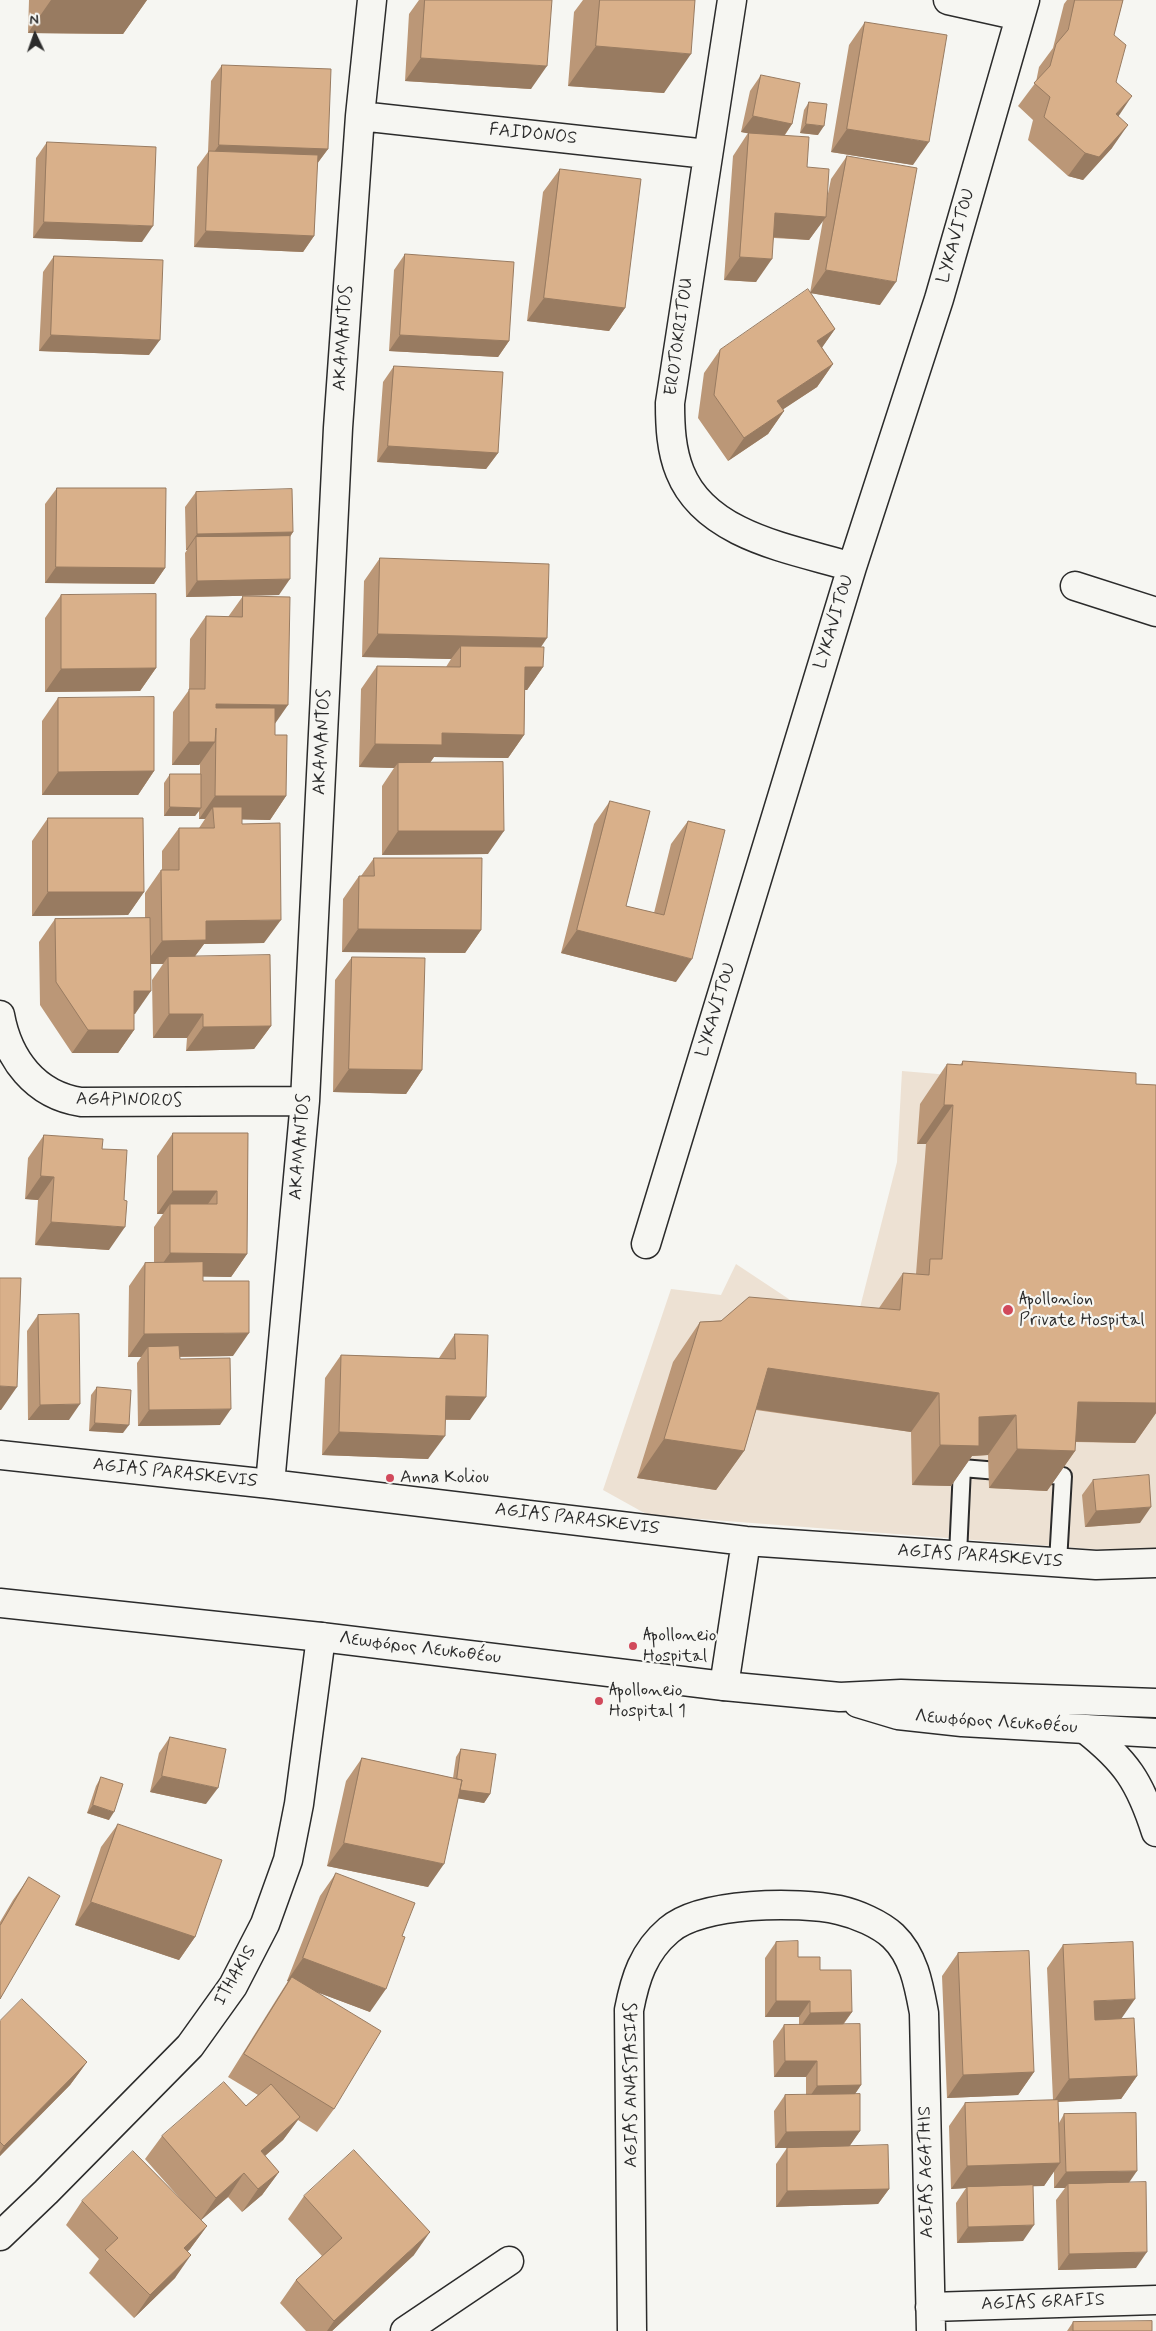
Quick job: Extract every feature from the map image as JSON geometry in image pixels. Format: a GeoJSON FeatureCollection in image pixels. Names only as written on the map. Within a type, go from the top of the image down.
{"type":"FeatureCollection","features":[{"type":"Feature","properties":{"kind":"street","name":"AKAMANTOS"},"geometry":{"type":"LineString","coordinates":[[270,1484],[305,1101],[338,428],[360,116],[372,0]]}},
{"type":"Feature","properties":{"kind":"street","name":"EROTOKRITOU"},"geometry":{"type":"LineString","coordinates":[[732,0],[670,403],[674,450],[680,473],[696,498],[720,520],[754,537],[852,566]]}},
{"type":"Feature","properties":{"kind":"street"},"geometry":{"type":"LineString","coordinates":[[948,0],[1022,8]]}},
{"type":"Feature","properties":{"kind":"street","name":"LYKAVITOU"},"geometry":{"type":"LineString","coordinates":[[646,1244],[852,566],[939,299],[1022,8]]}},
{"type":"Feature","properties":{"kind":"street","name":"FAIDONOS"},"geometry":{"type":"LineString","coordinates":[[360,116],[707,154]]}},
{"type":"Feature","properties":{"kind":"street"},"geometry":{"type":"LineString","coordinates":[[1075,586],[1156,612]]}},
{"type":"Feature","properties":{"kind":"street","name":"AGAPINOROS"},"geometry":{"type":"LineString","coordinates":[[0,1015],[2,1028],[12,1053],[30,1077],[52,1095],[64,1100],[81,1102],[305,1101]]}},
{"type":"Feature","properties":{"kind":"street","name":"AGIAS PARASKEVIS"},"geometry":{"type":"LineString","coordinates":[[0,1455],[270,1484],[746,1541],[1058,1562],[1096,1564],[1156,1563]]}},
{"type":"Feature","properties":{"kind":"street"},"geometry":{"type":"LineString","coordinates":[[724,1686],[746,1541]]}},
{"type":"Feature","properties":{"kind":"street","name":"Λεωφόρος Λευκοθέου"},"geometry":{"type":"LineString","coordinates":[[0,1603],[321,1637],[724,1686],[840,1697],[901,1694],[1152,1705]]}},
{"type":"Feature","properties":{"kind":"street","name":"ITHAKIS"},"geometry":{"type":"LineString","coordinates":[[0,2236],[190,2046],[233,1986],[265,1924],[288,1860],[299,1804],[321,1637]]}},
{"type":"Feature","properties":{"kind":"street","name":"Λεωφόρος Λευκοθέου"},"geometry":{"type":"LineString","coordinates":[[840,1697],[898,1715],[962,1722],[1156,1733]]}},
{"type":"Feature","properties":{"kind":"street"},"geometry":{"type":"LineString","coordinates":[[1085,1729],[1109,1748],[1132,1776],[1144,1795],[1156,1832]]}},
{"type":"Feature","properties":{"kind":"street","name":"AGIAS ANASTASIAS"},"geometry":{"type":"LineString","coordinates":[[632,2331],[629,2010],[640,1965],[654,1946],[670,1930],[699,1914],[733,1908],[791,1906],[810,1906],[840,1910],[865,1919],[893,1936],[908,1954],[919,1986],[924,2013]]}},
{"type":"Feature","properties":{"kind":"street","name":"AGIAS AGATHIS"},"geometry":{"type":"LineString","coordinates":[[924,2013],[931,2319]]}},
{"type":"Feature","properties":{"kind":"street"},"geometry":{"type":"LineString","coordinates":[[405,2331],[509,2261]]}},
{"type":"Feature","properties":{"kind":"street","name":"AGIAS GRAFIS"},"geometry":{"type":"LineString","coordinates":[[931,2319],[1156,2300]]}},
{"type":"Feature","properties":{"kind":"lane"},"geometry":{"type":"LineString","coordinates":[[958,1555],[962,1468],[1063,1476],[1058,1562]]}},
{"type":"Feature","properties":{"kind":"shaded area","name":"Apollonion Private Hospital"},"geometry":{"type":"Polygon","coordinates":[[[902,1071],[1140,1091],[1156,1098],[1156,1554],[648,1515],[603,1490],[671,1289],[721,1295],[736,1264],[828,1325],[855,1327],[897,1162],[902,1071]]]}},
{"type":"Feature","properties":{"kind":"building"},"geometry":{"type":"Polygon","coordinates":[[[425,0],[552,0],[547,66],[421,58],[425,0]]]}},
{"type":"Feature","properties":{"kind":"building"},"geometry":{"type":"Polygon","coordinates":[[[600,0],[695,0],[691,54],[596,46],[600,0]]]}},
{"type":"Feature","properties":{"kind":"building"},"geometry":{"type":"Polygon","coordinates":[[[1075,0],[1123,0],[1114,35],[1126,45],[1116,82],[1132,96],[1116,114],[1128,125],[1099,157],[1085,153],[1044,117],[1050,97],[1034,83],[1050,66],[1056,44],[1068,30],[1075,0]]]}},
{"type":"Feature","properties":{"kind":"building"},"geometry":{"type":"Polygon","coordinates":[[[865,22],[947,35],[929,142],[847,129],[865,22]]]}},
{"type":"Feature","properties":{"kind":"building"},"geometry":{"type":"Polygon","coordinates":[[[222,65],[331,69],[328,149],[219,145],[222,65]]]}},
{"type":"Feature","properties":{"kind":"building"},"geometry":{"type":"Polygon","coordinates":[[[761,75],[800,83],[792,124],[753,116],[761,75]]]}},
{"type":"Feature","properties":{"kind":"building"},"geometry":{"type":"Polygon","coordinates":[[[809,102],[827,104],[824,126],[806,124],[809,102]]]}},
{"type":"Feature","properties":{"kind":"building"},"geometry":{"type":"Polygon","coordinates":[[[749,133],[809,137],[807,167],[829,169],[826,217],[775,213],[772,259],[740,257],[749,133]]]}},
{"type":"Feature","properties":{"kind":"building"},"geometry":{"type":"Polygon","coordinates":[[[47,142],[156,147],[153,226],[44,222],[47,142]]]}},
{"type":"Feature","properties":{"kind":"building"},"geometry":{"type":"Polygon","coordinates":[[[209,151],[318,155],[314,236],[206,231],[209,151]]]}},
{"type":"Feature","properties":{"kind":"building"},"geometry":{"type":"Polygon","coordinates":[[[847,156],[917,168],[896,282],[826,270],[847,156]]]}},
{"type":"Feature","properties":{"kind":"building"},"geometry":{"type":"Polygon","coordinates":[[[560,169],[641,179],[625,308],[544,298],[560,169]]]}},
{"type":"Feature","properties":{"kind":"building"},"geometry":{"type":"Polygon","coordinates":[[[405,254],[514,262],[509,341],[400,335],[405,254]]]}},
{"type":"Feature","properties":{"kind":"building"},"geometry":{"type":"Polygon","coordinates":[[[54,256],[163,260],[160,340],[51,335],[54,256]]]}},
{"type":"Feature","properties":{"kind":"building"},"geometry":{"type":"Polygon","coordinates":[[[808,289],[835,329],[817,341],[833,364],[777,401],[784,411],[744,438],[714,395],[720,350],[808,289]]]}},
{"type":"Feature","properties":{"kind":"building"},"geometry":{"type":"Polygon","coordinates":[[[394,366],[503,372],[498,453],[388,446],[394,366]]]}},
{"type":"Feature","properties":{"kind":"building"},"geometry":{"type":"Polygon","coordinates":[[[57,488],[166,488],[165,568],[56,567],[57,488]]]}},
{"type":"Feature","properties":{"kind":"building"},"geometry":{"type":"Polygon","coordinates":[[[292,489],[293,532],[197,534],[196,492],[292,489]]]}},
{"type":"Feature","properties":{"kind":"building"},"geometry":{"type":"Polygon","coordinates":[[[290,536],[290,579],[197,581],[196,537],[290,536]]]}},
{"type":"Feature","properties":{"kind":"building"},"geometry":{"type":"Polygon","coordinates":[[[380,558],[549,564],[547,638],[378,634],[380,558]]]}},
{"type":"Feature","properties":{"kind":"building"},"geometry":{"type":"Polygon","coordinates":[[[156,594],[156,668],[61,669],[61,595],[156,594]]]}},
{"type":"Feature","properties":{"kind":"building"},"geometry":{"type":"Polygon","coordinates":[[[243,596],[290,597],[288,705],[216,704],[216,708],[275,708],[275,735],[287,735],[286,796],[215,796],[216,728],[215,742],[189,742],[189,689],[205,689],[206,616],[242,617],[243,596]]]}},
{"type":"Feature","properties":{"kind":"building"},"geometry":{"type":"Polygon","coordinates":[[[461,646],[544,647],[543,667],[525,667],[524,735],[442,733],[442,745],[375,744],[377,666],[460,667],[461,646]]]}},
{"type":"Feature","properties":{"kind":"building"},"geometry":{"type":"Polygon","coordinates":[[[154,697],[154,771],[58,772],[58,698],[154,697]]]}},
{"type":"Feature","properties":{"kind":"building"},"geometry":{"type":"Polygon","coordinates":[[[503,762],[504,831],[398,831],[398,763],[503,762]]]}},
{"type":"Feature","properties":{"kind":"building"},"geometry":{"type":"Polygon","coordinates":[[[170,774],[201,774],[201,808],[170,807],[170,774]]]}},
{"type":"Feature","properties":{"kind":"building"},"geometry":{"type":"Polygon","coordinates":[[[610,801],[650,811],[626,906],[664,915],[688,821],[725,830],[692,959],[577,930],[610,801]]]}},
{"type":"Feature","properties":{"kind":"building"},"geometry":{"type":"Polygon","coordinates":[[[213,807],[242,807],[242,824],[280,823],[281,920],[206,921],[206,940],[162,941],[161,870],[179,870],[179,828],[214,828],[213,807]]]}},
{"type":"Feature","properties":{"kind":"building"},"geometry":{"type":"Polygon","coordinates":[[[48,818],[143,818],[144,892],[48,892],[48,818]]]}},
{"type":"Feature","properties":{"kind":"building"},"geometry":{"type":"Polygon","coordinates":[[[374,858],[482,858],[481,930],[358,929],[359,876],[374,876],[374,858]]]}},
{"type":"Feature","properties":{"kind":"building"},"geometry":{"type":"Polygon","coordinates":[[[150,918],[151,991],[134,991],[134,1030],[88,1030],[56,982],[55,919],[150,918]]]}},
{"type":"Feature","properties":{"kind":"building"},"geometry":{"type":"Polygon","coordinates":[[[270,955],[271,1026],[203,1027],[203,1014],[169,1014],[168,957],[270,955]]]}},
{"type":"Feature","properties":{"kind":"building"},"geometry":{"type":"Polygon","coordinates":[[[352,957],[425,958],[422,1070],[349,1069],[352,957]]]}},
{"type":"Feature","properties":{"kind":"building"},"geometry":{"type":"Polygon","coordinates":[[[963,1061],[1136,1073],[1136,1084],[1156,1085],[1156,1403],[1078,1402],[1075,1451],[1017,1449],[1016,1415],[979,1417],[979,1446],[940,1445],[939,1393],[768,1368],[744,1451],[664,1439],[700,1322],[721,1321],[749,1297],[900,1310],[903,1273],[929,1275],[930,1259],[942,1259],[953,1105],[944,1105],[947,1064],[962,1065],[963,1061]]]}},
{"type":"Feature","properties":{"kind":"building"},"geometry":{"type":"Polygon","coordinates":[[[173,1133],[248,1133],[247,1254],[170,1253],[170,1204],[217,1204],[217,1191],[173,1191],[173,1133]]]}},
{"type":"Feature","properties":{"kind":"building"},"geometry":{"type":"Polygon","coordinates":[[[44,1135],[103,1139],[102,1149],[127,1150],[124,1200],[127,1201],[125,1227],[51,1222],[54,1177],[41,1176],[44,1135]]]}},
{"type":"Feature","properties":{"kind":"building"},"geometry":{"type":"Polygon","coordinates":[[[203,1262],[203,1281],[249,1281],[249,1333],[144,1334],[145,1263],[203,1262]]]}},
{"type":"Feature","properties":{"kind":"building"},"geometry":{"type":"Polygon","coordinates":[[[0,1278],[21,1278],[17,1387],[0,1386],[0,1278]]]}},
{"type":"Feature","properties":{"kind":"building"},"geometry":{"type":"Polygon","coordinates":[[[79,1314],[80,1404],[40,1405],[38,1315],[79,1314]]]}},
{"type":"Feature","properties":{"kind":"building"},"geometry":{"type":"Polygon","coordinates":[[[455,1334],[488,1335],[486,1397],[446,1396],[445,1436],[339,1432],[341,1355],[455,1359],[455,1334]]]}},
{"type":"Feature","properties":{"kind":"building"},"geometry":{"type":"Polygon","coordinates":[[[179,1346],[180,1359],[230,1358],[231,1409],[149,1410],[148,1347],[179,1346]]]}},
{"type":"Feature","properties":{"kind":"building"},"geometry":{"type":"Polygon","coordinates":[[[97,1387],[131,1390],[129,1425],[95,1423],[97,1387]]]}},
{"type":"Feature","properties":{"kind":"building"},"geometry":{"type":"Polygon","coordinates":[[[1149,1475],[1151,1507],[1096,1511],[1093,1480],[1149,1475]]]}},
{"type":"Feature","properties":{"kind":"building"},"geometry":{"type":"Polygon","coordinates":[[[170,1737],[226,1749],[218,1788],[162,1776],[170,1737]]]}},
{"type":"Feature","properties":{"kind":"building"},"geometry":{"type":"Polygon","coordinates":[[[461,1749],[496,1754],[490,1794],[460,1790],[462,1780],[457,1779],[461,1749]]]}},
{"type":"Feature","properties":{"kind":"building"},"geometry":{"type":"Polygon","coordinates":[[[362,1758],[462,1780],[444,1864],[344,1843],[362,1758]]]}},
{"type":"Feature","properties":{"kind":"building"},"geometry":{"type":"Polygon","coordinates":[[[101,1777],[123,1784],[114,1812],[93,1805],[101,1777]]]}},
{"type":"Feature","properties":{"kind":"building"},"geometry":{"type":"Polygon","coordinates":[[[118,1824],[222,1860],[195,1937],[91,1902],[118,1824]]]}},
{"type":"Feature","properties":{"kind":"building"},"geometry":{"type":"Polygon","coordinates":[[[336,1873],[415,1903],[402,1936],[405,1937],[386,1989],[303,1958],[336,1873]]]}},
{"type":"Feature","properties":{"kind":"building"},"geometry":{"type":"Polygon","coordinates":[[[29,1877],[60,1896],[0,1999],[0,1926],[29,1877]]]}},
{"type":"Feature","properties":{"kind":"building"},"geometry":{"type":"Polygon","coordinates":[[[798,1941],[798,1957],[820,1957],[820,1970],[851,1970],[852,2012],[810,2013],[810,2001],[776,2001],[776,1942],[798,1941]]]}},
{"type":"Feature","properties":{"kind":"building"},"geometry":{"type":"Polygon","coordinates":[[[1133,1942],[1135,1999],[1094,2001],[1095,2020],[1134,2018],[1137,2076],[1069,2079],[1063,1945],[1133,1942]]]}},
{"type":"Feature","properties":{"kind":"building"},"geometry":{"type":"Polygon","coordinates":[[[1029,1951],[1034,2072],[963,2075],[958,1953],[1029,1951]]]}},
{"type":"Feature","properties":{"kind":"building"},"geometry":{"type":"Polygon","coordinates":[[[292,1977],[381,2031],[334,2109],[244,2054],[292,1977]]]}},
{"type":"Feature","properties":{"kind":"building"},"geometry":{"type":"Polygon","coordinates":[[[22,1999],[87,2062],[4,2146],[0,2142],[0,2021],[22,1999]]]}},
{"type":"Feature","properties":{"kind":"building"},"geometry":{"type":"Polygon","coordinates":[[[860,2024],[861,2085],[817,2086],[817,2061],[785,2061],[784,2025],[860,2024]]]}},
{"type":"Feature","properties":{"kind":"building"},"geometry":{"type":"Polygon","coordinates":[[[224,2082],[246,2106],[271,2084],[300,2117],[261,2151],[279,2172],[258,2189],[244,2173],[216,2198],[162,2136],[224,2082]]]}},
{"type":"Feature","properties":{"kind":"building"},"geometry":{"type":"Polygon","coordinates":[[[860,2094],[860,2131],[786,2132],[785,2095],[860,2094]]]}},
{"type":"Feature","properties":{"kind":"building"},"geometry":{"type":"Polygon","coordinates":[[[1058,2100],[1060,2163],[967,2166],[965,2103],[1058,2100]]]}},
{"type":"Feature","properties":{"kind":"building"},"geometry":{"type":"Polygon","coordinates":[[[1136,2113],[1137,2171],[1066,2172],[1064,2114],[1136,2113]]]}},
{"type":"Feature","properties":{"kind":"building"},"geometry":{"type":"Polygon","coordinates":[[[888,2145],[889,2189],[787,2191],[787,2148],[888,2145]]]}},
{"type":"Feature","properties":{"kind":"building"},"geometry":{"type":"Polygon","coordinates":[[[354,2150],[430,2232],[334,2321],[296,2280],[342,2238],[304,2196],[354,2150]]]}},
{"type":"Feature","properties":{"kind":"building"},"geometry":{"type":"Polygon","coordinates":[[[133,2151],[207,2226],[184,2248],[191,2255],[150,2295],[105,2250],[118,2238],[82,2201],[133,2151]]]}},
{"type":"Feature","properties":{"kind":"building"},"geometry":{"type":"Polygon","coordinates":[[[1146,2182],[1147,2252],[1069,2254],[1068,2184],[1146,2182]]]}},
{"type":"Feature","properties":{"kind":"building"},"geometry":{"type":"Polygon","coordinates":[[[1033,2185],[1034,2225],[968,2227],[967,2187],[1033,2185]]]}},
{"type":"Feature","properties":{"kind":"building"},"geometry":{"type":"Polygon","coordinates":[[[1152,2321],[1152,2331],[1073,2331],[1073,2322],[1152,2321]]]}},
{"type":"Feature","properties":{"kind":"place","name":"Apollonion Private Hospital"},"geometry":{"type":"Point","coordinates":[1008,1310]}},
{"type":"Feature","properties":{"kind":"place","name":"Anna Koliou"},"geometry":{"type":"Point","coordinates":[390,1478]}},
{"type":"Feature","properties":{"kind":"place","name":"Apolloneio Hospital"},"geometry":{"type":"Point","coordinates":[633,1646]}},
{"type":"Feature","properties":{"kind":"place","name":"Apolloneio Hospital 1"},"geometry":{"type":"Point","coordinates":[599,1701]}}]}
